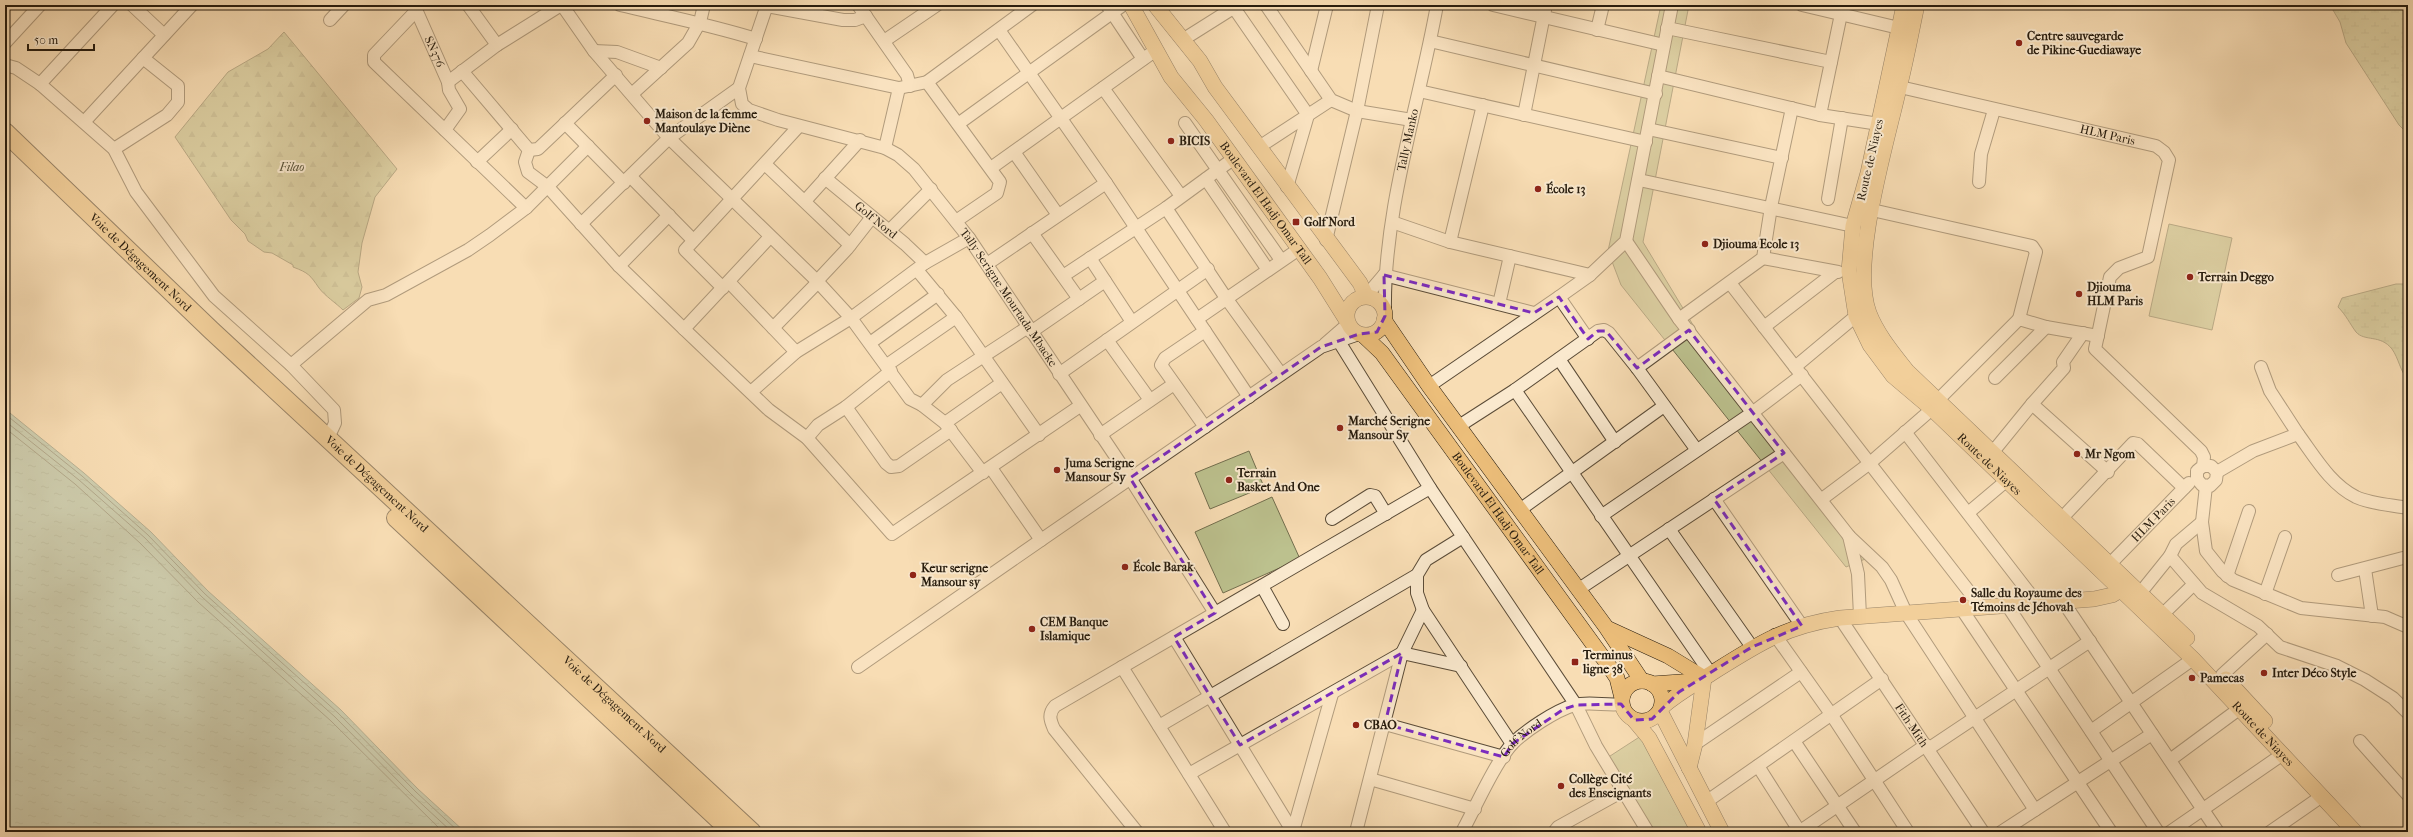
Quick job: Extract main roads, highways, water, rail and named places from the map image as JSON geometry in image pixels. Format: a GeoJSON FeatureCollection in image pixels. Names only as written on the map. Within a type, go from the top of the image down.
{"type":"FeatureCollection","features":[{"type":"Feature","properties":{"kind":"highway","name":"Voie de Dégagement Nord"},"geometry":{"type":"LineString","coordinates":[[5,132],[211,330],[752,832]]}},
{"type":"Feature","properties":{"kind":"highway","name":"Voie de Dégagement Nord"},"geometry":{"type":"LineString","coordinates":[[5,147],[204,338],[732,832]]}},
{"type":"Feature","properties":{"kind":"main road","name":"Boulevard El Hadj Omar Tall"},"geometry":{"type":"LineString","coordinates":[[1131,5],[1172,77],[1299,249],[1354,329],[1382,353],[1617,678],[1626,713],[1649,738],[1699,832]]}},
{"type":"Feature","properties":{"kind":"main road"},"geometry":{"type":"LineString","coordinates":[[1156,5],[1184,39],[1287,187],[1360,283],[1366,296],[1380,303],[1385,316],[1383,326],[1377,332],[1354,329],[1346,312],[1350,304],[1357,298],[1366,296]]}},
{"type":"Feature","properties":{"kind":"main road","name":"Route de Niayes"},"geometry":{"type":"LineString","coordinates":[[1904,5],[1879,124],[1853,226],[1849,270],[1856,316],[1880,361],[1893,376],[1935,405],[1992,453],[2110,564],[2193,659],[2355,832]]}},
{"type":"Feature","properties":{"kind":"main road","name":"Route de Niayes"},"geometry":{"type":"LineString","coordinates":[[1917,5],[1900,87],[1867,229],[1864,274],[1865,294],[1869,313],[1884,341],[1935,405],[2006,481],[2163,614],[2222,675],[2367,832]]}},
{"type":"Feature","properties":{"kind":"main road","name":"Boulevard El Hadj Omar Tall"},"geometry":{"type":"LineString","coordinates":[[1385,316],[1430,386],[1647,682],[1661,694],[1661,709],[1722,832]]}},
{"type":"Feature","properties":{"kind":"main road"},"geometry":{"type":"LineString","coordinates":[[1634,720],[1648,720],[1679,692],[1704,678],[1752,647],[1775,635],[1802,626],[1840,618],[1860,616],[2094,600],[2131,588]]}},
{"type":"Feature","properties":{"kind":"main road"},"geometry":{"type":"LineString","coordinates":[[1606,627],[1668,656],[1704,678]]}},
{"type":"Feature","properties":{"kind":"main road"},"geometry":{"type":"LineString","coordinates":[[1622,701],[1629,686],[1647,682],[1704,678]]}},
{"type":"Feature","properties":{"kind":"main road"},"geometry":{"type":"LineString","coordinates":[[1689,768],[1695,744],[1704,678]]}},
{"type":"Feature","properties":{"kind":"water"},"geometry":{"type":"Polygon","coordinates":[[[5,409],[84,473],[151,532],[208,591],[341,710],[418,789],[465,832],[5,832],[5,409]]]}},
{"type":"Feature","properties":{"kind":"place","name":"Centre sauvegarde de Pikine-Guediawaye"},"geometry":{"type":"Point","coordinates":[2019,43]}},
{"type":"Feature","properties":{"kind":"place","name":"Maison de la femme Mantoulaye Diène"},"geometry":{"type":"Point","coordinates":[647,121]}},
{"type":"Feature","properties":{"kind":"place","name":"BICIS"},"geometry":{"type":"Point","coordinates":[1171,141]}},
{"type":"Feature","properties":{"kind":"place","name":"École 13"},"geometry":{"type":"Point","coordinates":[1538,189]}},
{"type":"Feature","properties":{"kind":"place","name":"Golf Nord"},"geometry":{"type":"Point","coordinates":[1296,222]}},
{"type":"Feature","properties":{"kind":"place","name":"Djiouma Ecole 13"},"geometry":{"type":"Point","coordinates":[1705,244]}},
{"type":"Feature","properties":{"kind":"place","name":"Terrain Deggo"},"geometry":{"type":"Point","coordinates":[2190,277]}},
{"type":"Feature","properties":{"kind":"place","name":"Djiouma HLM Paris"},"geometry":{"type":"Point","coordinates":[2079,294]}},
{"type":"Feature","properties":{"kind":"place","name":"Marché Serigne Mansour Sy"},"geometry":{"type":"Point","coordinates":[1340,428]}},
{"type":"Feature","properties":{"kind":"place","name":"Mr Ngom"},"geometry":{"type":"Point","coordinates":[2077,454]}},
{"type":"Feature","properties":{"kind":"place","name":"Juma Serigne Mansour Sy"},"geometry":{"type":"Point","coordinates":[1057,470]}},
{"type":"Feature","properties":{"kind":"place","name":"Terrain Basket And One"},"geometry":{"type":"Point","coordinates":[1229,480]}},
{"type":"Feature","properties":{"kind":"place","name":"École Barak"},"geometry":{"type":"Point","coordinates":[1125,567]}},
{"type":"Feature","properties":{"kind":"place","name":"Keur serigne Mansour sy"},"geometry":{"type":"Point","coordinates":[913,575]}},
{"type":"Feature","properties":{"kind":"place","name":"Salle du Royaume des Témoins de Jéhovah"},"geometry":{"type":"Point","coordinates":[1963,600]}},
{"type":"Feature","properties":{"kind":"place","name":"CEM Banque Islamique"},"geometry":{"type":"Point","coordinates":[1032,629]}},
{"type":"Feature","properties":{"kind":"place","name":"Terminus ligne 38"},"geometry":{"type":"Point","coordinates":[1575,662]}},
{"type":"Feature","properties":{"kind":"place","name":"Inter Déco Style"},"geometry":{"type":"Point","coordinates":[2264,673]}},
{"type":"Feature","properties":{"kind":"place","name":"Pamecas"},"geometry":{"type":"Point","coordinates":[2192,678]}},
{"type":"Feature","properties":{"kind":"place","name":"CBAO"},"geometry":{"type":"Point","coordinates":[1356,725]}},
{"type":"Feature","properties":{"kind":"place","name":"Collège Cité des Enseignants"},"geometry":{"type":"Point","coordinates":[1561,786]}},
{"type":"Feature","properties":{"kind":"park label","name":"Filao"},"geometry":{"type":"Point","coordinates":[292,167]}}]}
